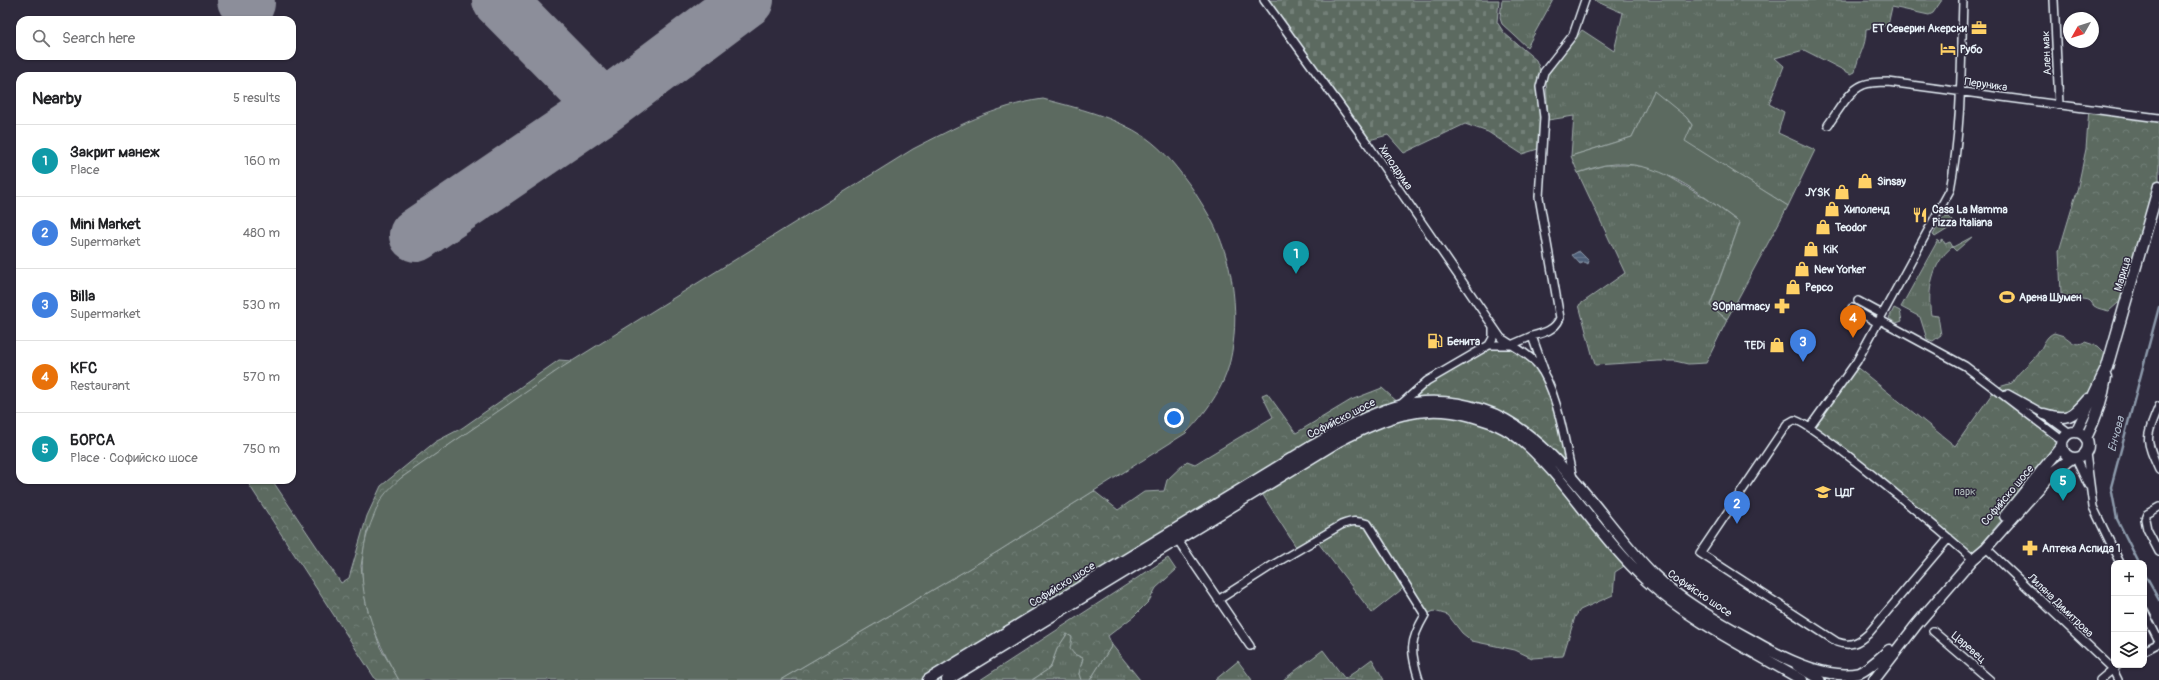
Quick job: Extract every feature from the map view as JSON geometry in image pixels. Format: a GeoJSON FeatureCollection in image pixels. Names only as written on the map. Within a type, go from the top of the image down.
{"type":"FeatureCollection","features":[{"type":"Feature","properties":{"kind":"main road","name":"Марица"},"geometry":{"type":"LineString","coordinates":[[2107,367],[2159,186]]}},
{"type":"Feature","properties":{"kind":"main road"},"geometry":{"type":"LineString","coordinates":[[2107,367],[2104,392],[2097,416],[2086,438],[2088,445],[2086,453],[2074,459],[2065,454],[2062,444],[2073,432],[2107,367]]}},
{"type":"Feature","properties":{"kind":"main road"},"geometry":{"type":"LineString","coordinates":[[2044,414],[2059,418],[2071,416],[2097,388]]}},
{"type":"Feature","properties":{"kind":"main road","name":"Софийско шосе"},"geometry":{"type":"LineString","coordinates":[[948,680],[1312,446],[1366,416],[1400,405],[1437,402],[1461,404],[1484,410],[1506,419],[1535,441],[1573,480],[1637,558],[1668,587],[1705,612],[1793,664],[1822,674],[1842,678],[1860,673],[1889,650]]}},
{"type":"Feature","properties":{"kind":"main road","name":"Софийско шосе"},"geometry":{"type":"LineString","coordinates":[[928,680],[1174,534],[1370,425],[1405,413],[1431,410],[1458,412],[1497,425],[1523,442],[1576,498],[1629,563],[1666,597],[1699,620],[1802,680]]}},
{"type":"Feature","properties":{"kind":"main road"},"geometry":{"type":"LineString","coordinates":[[2073,432],[2086,438]]}},
{"type":"Feature","properties":{"kind":"main road","name":"Софийско шосе"},"geometry":{"type":"LineString","coordinates":[[1973,559],[1979,547],[2062,444]]}},
{"type":"Feature","properties":{"kind":"main road","name":"Софийско шосе"},"geometry":{"type":"LineString","coordinates":[[1874,680],[1917,624],[1973,559],[1986,548],[2054,471],[2074,459]]}},
{"type":"Feature","properties":{"kind":"main road"},"geometry":{"type":"LineString","coordinates":[[1862,680],[1889,650],[1917,624]]}},
{"type":"Feature","properties":{"kind":"street","name":"Хиподрума"},"geometry":{"type":"LineString","coordinates":[[1264,0],[1365,140],[1501,338],[1525,353],[1537,365],[1549,382]]}},
{"type":"Feature","properties":{"kind":"street"},"geometry":{"type":"LineString","coordinates":[[1400,405],[1427,381],[1489,346],[1511,345],[1532,336],[1544,333],[1557,325],[1560,318],[1539,197],[1539,169],[1544,117],[1540,87],[1544,72],[1573,35],[1585,0]]}},
{"type":"Feature","properties":{"kind":"street"},"geometry":{"type":"LineString","coordinates":[[1810,427],[1851,371],[1950,190],[1955,163],[1960,91],[1963,0]]}},
{"type":"Feature","properties":{"kind":"street","name":"Ален мак"},"geometry":{"type":"LineString","coordinates":[[2054,0],[2059,105]]}},
{"type":"Feature","properties":{"kind":"street","name":"Перуника"},"geometry":{"type":"LineString","coordinates":[[1828,125],[1853,91],[1864,84],[1888,82],[2159,118]]}},
{"type":"Feature","properties":{"kind":"street"},"geometry":{"type":"LineString","coordinates":[[1858,301],[1880,319]]}},
{"type":"Feature","properties":{"kind":"street"},"geometry":{"type":"LineString","coordinates":[[1852,308],[1880,319],[1965,366],[1996,388],[2062,444]]}},
{"type":"Feature","properties":{"kind":"street"},"geometry":{"type":"LineString","coordinates":[[1489,346],[1493,338],[1493,327]]}},
{"type":"Feature","properties":{"kind":"street"},"geometry":{"type":"LineString","coordinates":[[1532,336],[1549,382],[1573,480]]}},
{"type":"Feature","properties":{"kind":"street"},"geometry":{"type":"LineString","coordinates":[[1996,388],[2044,414],[2073,432]]}},
{"type":"Feature","properties":{"kind":"street"},"geometry":{"type":"LineString","coordinates":[[2159,406],[2148,433],[2147,443],[2159,470]]}},
{"type":"Feature","properties":{"kind":"street"},"geometry":{"type":"LineString","coordinates":[[1949,538],[1868,634],[1856,644],[1849,645],[1837,642],[1700,553],[1787,424],[1790,421],[1797,420],[1810,427],[1949,538],[1973,559]]}},
{"type":"Feature","properties":{"kind":"street"},"geometry":{"type":"LineString","coordinates":[[2086,453],[2090,491],[2096,517],[2118,560]]}},
{"type":"Feature","properties":{"kind":"street"},"geometry":{"type":"LineString","coordinates":[[2074,459],[2090,491]]}},
{"type":"Feature","properties":{"kind":"street"},"geometry":{"type":"LineString","coordinates":[[2159,507],[2147,514],[2145,519],[2147,529],[2159,552]]}},
{"type":"Feature","properties":{"kind":"street"},"geometry":{"type":"LineString","coordinates":[[1218,600],[1276,563],[1341,525],[1352,520],[1361,521],[1368,524],[1425,615],[1415,632],[1411,645],[1412,656],[1419,680]]}},
{"type":"Feature","properties":{"kind":"street"},"geometry":{"type":"LineString","coordinates":[[1174,534],[1250,646]]}},
{"type":"Feature","properties":{"kind":"street","name":"Лиляна Димитрова"},"geometry":{"type":"LineString","coordinates":[[1986,548],[2111,663]]}},
{"type":"Feature","properties":{"kind":"street"},"geometry":{"type":"LineString","coordinates":[[2147,617],[2159,642],[2147,649]]}},
{"type":"Feature","properties":{"kind":"street","name":"Царевец"},"geometry":{"type":"LineString","coordinates":[[1933,631],[1990,680]]}},
{"type":"Feature","properties":{"kind":"street"},"geometry":{"type":"LineString","coordinates":[[1793,664],[1820,680]]}},
{"type":"Feature","properties":{"kind":"street"},"geometry":{"type":"LineString","coordinates":[[2100,680],[2114,668]]}},
{"type":"Feature","properties":{"kind":"street","name":"Лиляна Димитрова"},"geometry":{"type":"LineString","coordinates":[[2115,668],[2118,680]]}},
{"type":"Feature","properties":{"kind":"green space"},"geometry":{"type":"Polygon","coordinates":[[[1264,0],[1499,0],[1497,22],[1504,33],[1536,60],[1541,72],[1541,148],[1522,154],[1488,132],[1465,124],[1404,153],[1388,135],[1365,141],[1264,0]]]}},
{"type":"Feature","properties":{"kind":"green space"},"geometry":{"type":"Polygon","coordinates":[[[1502,0],[1553,0],[1527,47],[1502,24],[1500,18],[1502,0]]]}},
{"type":"Feature","properties":{"kind":"green space"},"geometry":{"type":"Polygon","coordinates":[[[1593,0],[1942,0],[1933,13],[1929,15],[1892,7],[1888,25],[1866,29],[1865,42],[1855,72],[1851,74],[1804,50],[1775,58],[1784,66],[1769,104],[1784,112],[1778,133],[1815,150],[1788,206],[1684,141],[1692,125],[1686,117],[1654,92],[1632,137],[1571,156],[1574,116],[1548,120],[1546,77],[1582,30],[1614,51],[1623,13],[1593,0]]]}},
{"type":"Feature","properties":{"kind":"green space"},"geometry":{"type":"Polygon","coordinates":[[[1654,91],[1686,117],[1692,125],[1685,141],[1788,206],[1727,319],[1710,306],[1740,223],[1694,190],[1660,172],[1624,164],[1605,165],[1578,173],[1571,156],[1632,137],[1654,91]]]}},
{"type":"Feature","properties":{"kind":"green space"},"geometry":{"type":"Polygon","coordinates":[[[1043,99],[1109,119],[1133,130],[1152,142],[1165,154],[1192,188],[1207,212],[1222,242],[1231,276],[1235,310],[1235,328],[1230,361],[1223,381],[1213,400],[1200,418],[1186,433],[997,552],[780,680],[399,680],[379,642],[371,622],[366,602],[362,560],[366,539],[378,505],[384,495],[398,480],[561,368],[913,149],[976,118],[1025,102],[1043,99]]]}},
{"type":"Feature","properties":{"kind":"green space"},"geometry":{"type":"Polygon","coordinates":[[[2089,109],[2159,118],[2159,186],[2126,305],[2118,303],[2109,311],[2094,306],[2090,301],[2071,299],[2061,293],[2059,251],[2077,191],[2086,149],[2089,109]]]}},
{"type":"Feature","properties":{"kind":"green space"},"geometry":{"type":"Polygon","coordinates":[[[1605,165],[1634,165],[1658,170],[1707,199],[1740,223],[1710,305],[1727,320],[1706,363],[1688,364],[1675,361],[1658,361],[1595,365],[1579,305],[1625,273],[1578,173],[1605,165]]]}},
{"type":"Feature","properties":{"kind":"green space"},"geometry":{"type":"Polygon","coordinates":[[[1949,217],[1953,221],[1951,227],[1935,237],[1933,235],[1943,218],[1949,217]]]}},
{"type":"Feature","properties":{"kind":"green space"},"geometry":{"type":"Polygon","coordinates":[[[1972,237],[1956,251],[1952,247],[1945,254],[1932,278],[1930,296],[1931,315],[1938,316],[1941,335],[1933,341],[1927,339],[1920,317],[1901,307],[1938,240],[1939,243],[1943,240],[1945,244],[1950,242],[1953,247],[1972,237]]]}},
{"type":"Feature","properties":{"kind":"green space"},"geometry":{"type":"Polygon","coordinates":[[[1894,308],[1900,311],[1902,321],[1895,322],[1889,318],[1894,308]]]}},
{"type":"Feature","properties":{"kind":"green space","name":"парк"},"geometry":{"type":"Polygon","coordinates":[[[2054,333],[2064,336],[2076,344],[2085,342],[2097,346],[2103,352],[2111,352],[2086,402],[2059,418],[1998,389],[2062,440],[2051,460],[1979,547],[1973,559],[1810,427],[1854,365],[1955,446],[1996,388],[2012,383],[2018,374],[2037,355],[2047,338],[2054,333]]]}},
{"type":"Feature","properties":{"kind":"green space"},"geometry":{"type":"Polygon","coordinates":[[[1489,345],[1511,345],[1525,353],[1549,382],[1573,480],[1524,432],[1400,405],[928,680],[780,680],[997,552],[1094,491],[1118,510],[1144,492],[1164,491],[1167,480],[1187,461],[1195,464],[1273,417],[1262,395],[1267,393],[1296,433],[1351,400],[1382,388],[1401,405],[1413,392],[1489,345]]]}},
{"type":"Feature","properties":{"kind":"green space"},"geometry":{"type":"Polygon","coordinates":[[[559,360],[572,361],[401,478],[367,531],[361,566],[366,604],[380,647],[399,680],[376,680],[249,484],[275,484],[341,583],[349,578],[367,516],[381,486],[435,442],[462,428],[559,360]]]}},
{"type":"Feature","properties":{"kind":"green space"},"geometry":{"type":"Polygon","coordinates":[[[1458,413],[1523,442],[1629,563],[1615,572],[1613,595],[1580,610],[1575,617],[1563,656],[1532,658],[1515,650],[1472,641],[1462,633],[1448,615],[1434,611],[1425,615],[1406,586],[1372,613],[1316,540],[1298,550],[1259,489],[1388,417],[1458,413]]]}},
{"type":"Feature","properties":{"kind":"green space"},"geometry":{"type":"Polygon","coordinates":[[[1168,558],[1176,570],[1156,588],[1149,601],[1134,616],[1108,636],[1112,645],[1090,680],[1081,680],[1079,674],[1083,658],[1074,654],[1070,649],[1072,637],[1067,634],[1057,649],[1050,668],[1032,680],[980,680],[1168,558]]]}},
{"type":"Feature","properties":{"kind":"green space"},"geometry":{"type":"Polygon","coordinates":[[[1067,634],[1072,637],[1074,654],[1083,658],[1079,674],[1081,680],[1032,680],[1050,668],[1057,649],[1067,634]]]}},
{"type":"Feature","properties":{"kind":"green space"},"geometry":{"type":"Polygon","coordinates":[[[1112,645],[1140,680],[1090,680],[1112,645]]]}},
{"type":"Feature","properties":{"kind":"green space"},"geometry":{"type":"Polygon","coordinates":[[[1323,650],[1345,679],[1372,659],[1384,680],[1283,680],[1323,650]]]}},
{"type":"Feature","properties":{"kind":"green space"},"geometry":{"type":"Polygon","coordinates":[[[1238,661],[1252,680],[1215,680],[1238,661]]]}},
{"type":"Feature","properties":{"kind":"water"},"geometry":{"type":"Polygon","coordinates":[[[1579,251],[1589,261],[1588,264],[1585,262],[1580,264],[1572,255],[1579,251]]]}},
{"type":"Feature","properties":{"kind":"waterway","name":"Енчова"},"geometry":{"type":"LineString","coordinates":[[2138,560],[2117,519],[2111,487],[2159,307]]}},
{"type":"Feature","properties":{"kind":"waterway","name":"Енчова"},"geometry":{"type":"LineString","coordinates":[[2147,578],[2159,600]]}},
{"type":"Feature","properties":{"kind":"runway"},"geometry":{"type":"LineString","coordinates":[[244,0],[248,3]]}},
{"type":"Feature","properties":{"kind":"runway"},"geometry":{"type":"LineString","coordinates":[[499,0],[604,107]]}},
{"type":"Feature","properties":{"kind":"runway"},"geometry":{"type":"LineString","coordinates":[[416,235],[604,107],[747,0]]}},
{"type":"Feature","properties":{"kind":"place","name":"ЕТ Северин Акерски"},"geometry":{"type":"Point","coordinates":[1979,28]}},
{"type":"Feature","properties":{"kind":"place","name":"Рубо"},"geometry":{"type":"Point","coordinates":[1948,49]}},
{"type":"Feature","properties":{"kind":"place","name":"Sinsay"},"geometry":{"type":"Point","coordinates":[1865,181]}},
{"type":"Feature","properties":{"kind":"place","name":"JYSK"},"geometry":{"type":"Point","coordinates":[1842,192]}},
{"type":"Feature","properties":{"kind":"place","name":"Хиполенд"},"geometry":{"type":"Point","coordinates":[1832,209]}},
{"type":"Feature","properties":{"kind":"place","name":"Casa La Mamma Pizza Italiana"},"geometry":{"type":"Point","coordinates":[1920,215]}},
{"type":"Feature","properties":{"kind":"place","name":"Teodor"},"geometry":{"type":"Point","coordinates":[1823,227]}},
{"type":"Feature","properties":{"kind":"place","name":"KiK"},"geometry":{"type":"Point","coordinates":[1811,249]}},
{"type":"Feature","properties":{"kind":"place","name":"New Yorker"},"geometry":{"type":"Point","coordinates":[1802,269]}},
{"type":"Feature","properties":{"kind":"place","name":"Закрит манеж"},"geometry":{"type":"Point","coordinates":[1296,274]}},
{"type":"Feature","properties":{"kind":"place","name":"Pepco"},"geometry":{"type":"Point","coordinates":[1793,287]}},
{"type":"Feature","properties":{"kind":"place","name":"Арена Шумен"},"geometry":{"type":"Point","coordinates":[2007,297]}},
{"type":"Feature","properties":{"kind":"place","name":"SOpharmacy"},"geometry":{"type":"Point","coordinates":[1782,306]}},
{"type":"Feature","properties":{"kind":"place","name":"KFC"},"geometry":{"type":"Point","coordinates":[1853,338]}},
{"type":"Feature","properties":{"kind":"place","name":"Бенита"},"geometry":{"type":"Point","coordinates":[1435,341]}},
{"type":"Feature","properties":{"kind":"place","name":"TEDi"},"geometry":{"type":"Point","coordinates":[1777,345]}},
{"type":"Feature","properties":{"kind":"place","name":"Billa"},"geometry":{"type":"Point","coordinates":[1803,362]}},
{"type":"Feature","properties":{"kind":"place","name":"ЦДГ"},"geometry":{"type":"Point","coordinates":[1823,492]}},
{"type":"Feature","properties":{"kind":"place","name":"БОРСА"},"geometry":{"type":"Point","coordinates":[2063,501]}},
{"type":"Feature","properties":{"kind":"place","name":"Mini Market"},"geometry":{"type":"Point","coordinates":[1737,524]}},
{"type":"Feature","properties":{"kind":"place","name":"Аптека Аспида 1"},"geometry":{"type":"Point","coordinates":[2030,548]}}]}
